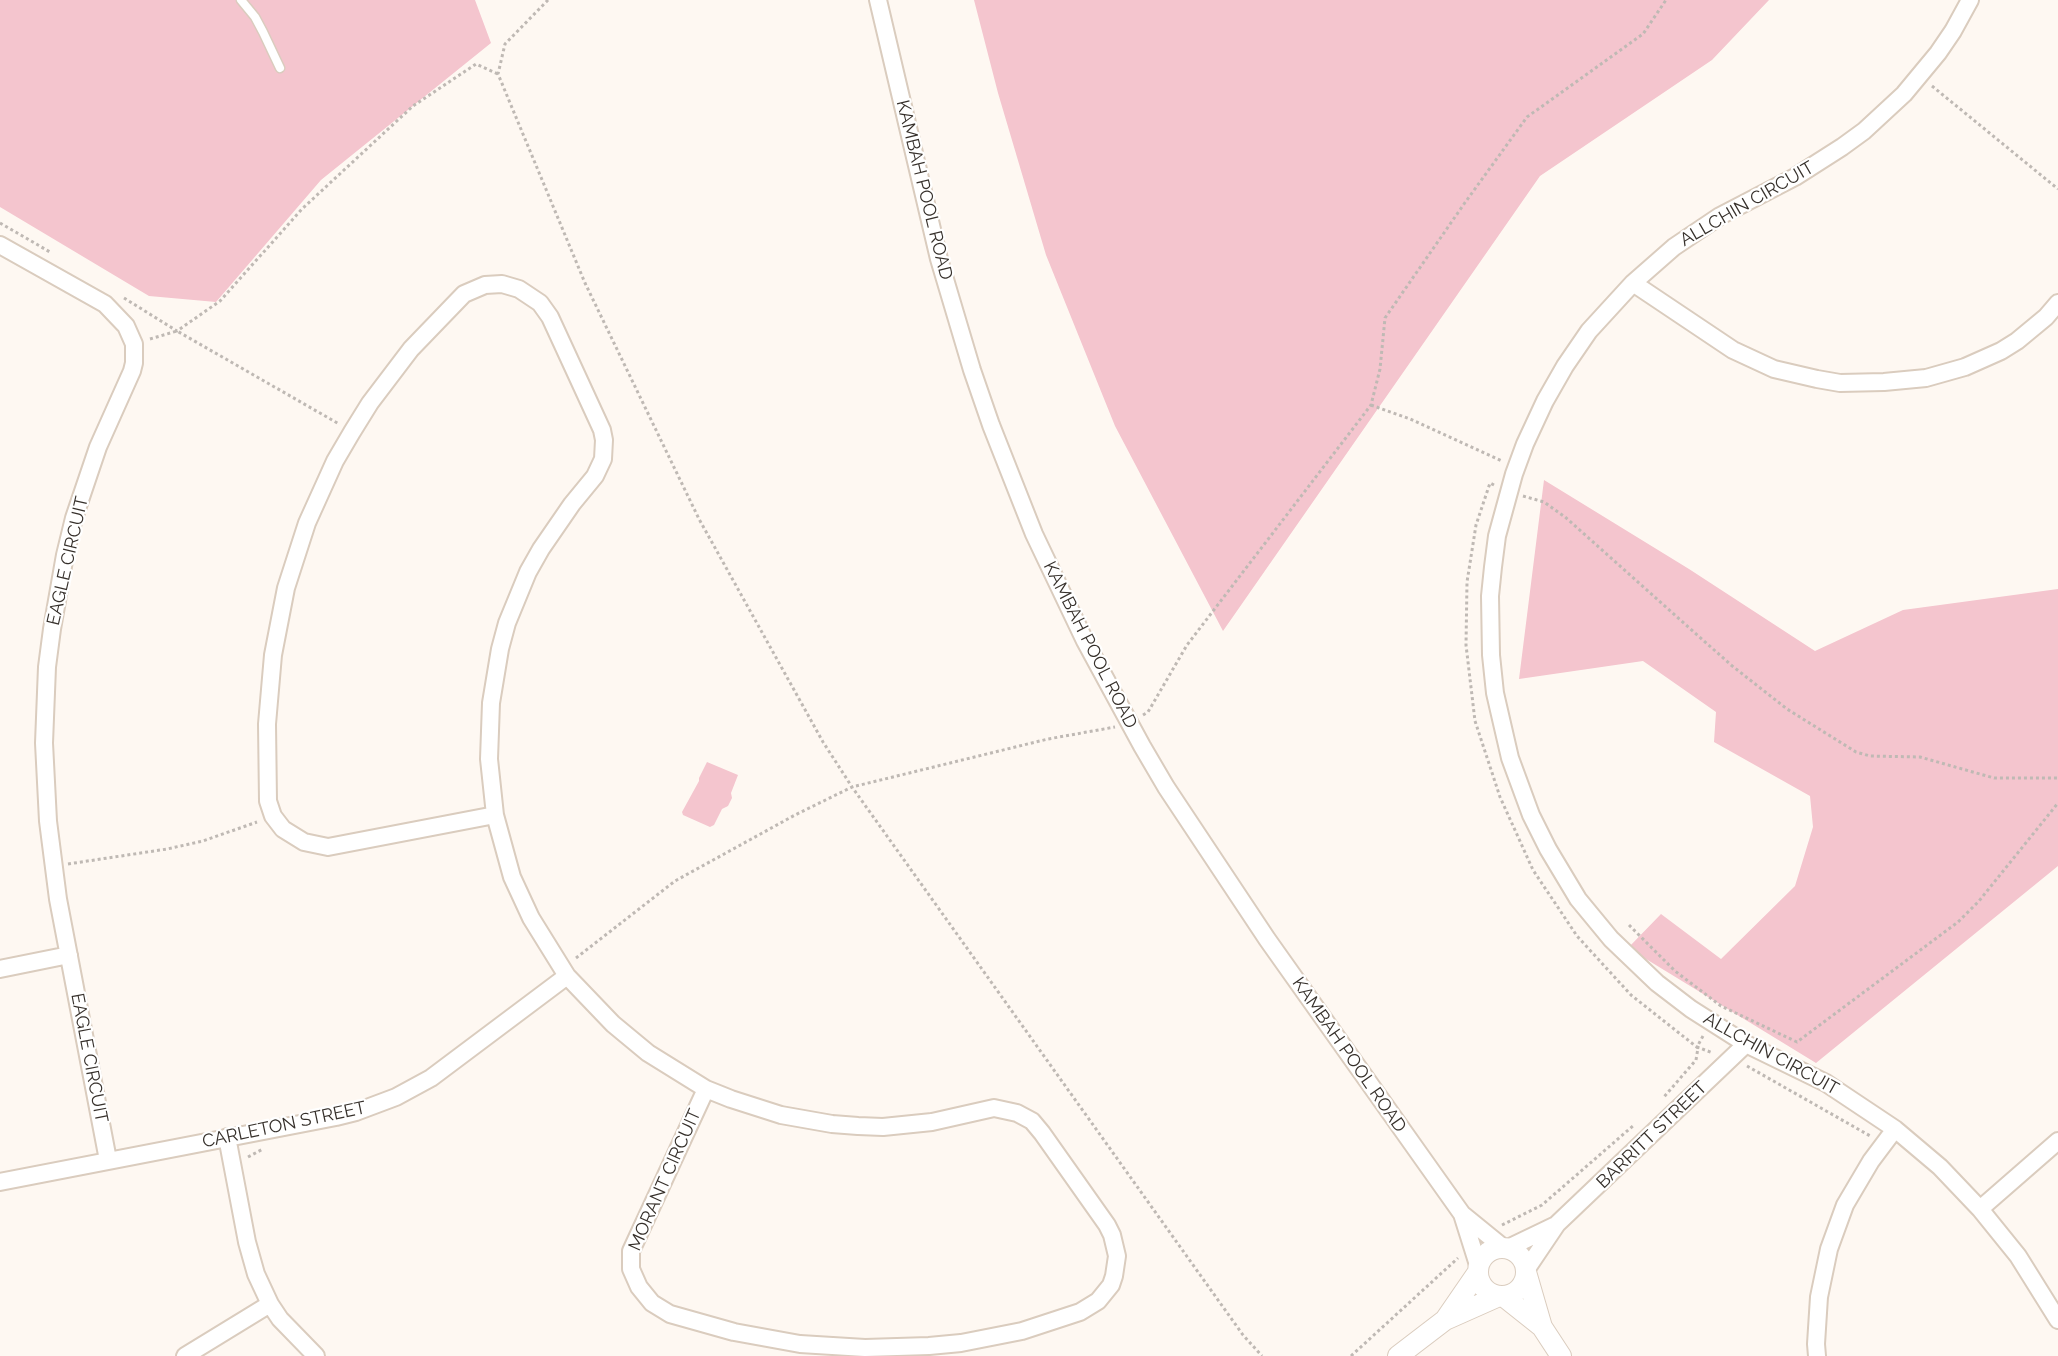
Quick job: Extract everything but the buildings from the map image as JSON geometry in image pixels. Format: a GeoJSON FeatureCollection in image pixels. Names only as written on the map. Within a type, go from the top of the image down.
{"type":"FeatureCollection","features":[{"type":"Feature","properties":{"kind":"street","name":"KAMBAH POOL ROAD"},"geometry":{"type":"LineString","coordinates":[[878,0],[939,259],[984,403],[1034,534],[1085,641],[1166,787],[1267,939],[1462,1214],[1506,1249]]}},
{"type":"Feature","properties":{"kind":"street","name":"ALLCHIN CIRCUIT"},"geometry":{"type":"LineString","coordinates":[[1970,0],[1953,31],[1919,76],[1904,94],[1880,116],[1842,147],[1795,177],[1720,216],[1674,247],[1633,283],[1589,331],[1545,400],[1516,468],[1497,536],[1490,596],[1491,655],[1495,693],[1510,758],[1531,814],[1548,849],[1578,899],[1611,939],[1657,983],[1711,1022],[1746,1044],[1826,1083],[1895,1129],[1940,1167],[1980,1209],[2018,1256],[2058,1320]]}},
{"type":"Feature","properties":{"kind":"street"},"geometry":{"type":"LineString","coordinates":[[0,245],[105,304],[126,326],[134,344]]}},
{"type":"Feature","properties":{"kind":"street"},"geometry":{"type":"LineString","coordinates":[[1633,283],[1733,350],[1774,369],[1840,383],[1926,378],[1965,367],[2017,341],[2058,303]]}},
{"type":"Feature","properties":{"kind":"street","name":"MORANT CIRCUIT"},"geometry":{"type":"LineString","coordinates":[[273,816],[268,801],[267,724],[273,655],[286,588],[307,523],[335,461],[370,403],[411,349],[464,294],[485,285],[502,284],[519,289],[540,303],[550,317],[602,429],[604,440],[603,459],[595,476],[572,504],[541,549],[528,573],[502,640],[491,703],[489,759],[495,815],[512,877],[531,918],[567,976],[613,1024],[648,1053],[706,1089],[781,1115],[849,1126],[883,1127],[932,1122],[994,1108],[1017,1113],[1032,1121],[1112,1235],[1117,1256],[1111,1285],[1098,1301],[1080,1312],[1022,1331],[961,1343],[930,1346],[865,1348],[800,1344],[734,1332],[670,1314],[652,1302],[639,1287],[631,1269],[631,1251],[706,1089]]}},
{"type":"Feature","properties":{"kind":"street","name":"EAGLE CIRCUIT"},"geometry":{"type":"LineString","coordinates":[[108,1160],[54,866],[48,821],[44,743],[51,629],[65,555],[74,518],[98,447],[132,371],[134,344]]}},
{"type":"Feature","properties":{"kind":"street"},"geometry":{"type":"LineString","coordinates":[[273,816],[283,829],[304,842],[328,847],[495,815]]}},
{"type":"Feature","properties":{"kind":"street"},"geometry":{"type":"LineString","coordinates":[[0,969],[69,956]]}},
{"type":"Feature","properties":{"kind":"street","name":"CARLETON STREET"},"geometry":{"type":"LineString","coordinates":[[0,1182],[356,1112],[396,1097],[432,1078],[567,976]]}},
{"type":"Feature","properties":{"kind":"street","name":"BARRITT STREET"},"geometry":{"type":"LineString","coordinates":[[1526,1271],[1557,1224],[1746,1044]]}},
{"type":"Feature","properties":{"kind":"street"},"geometry":{"type":"LineString","coordinates":[[1817,1356],[1819,1297],[1829,1249],[1845,1205],[1871,1161],[1895,1129]]}},
{"type":"Feature","properties":{"kind":"street"},"geometry":{"type":"LineString","coordinates":[[227,1137],[247,1242],[256,1274],[280,1319],[316,1356]]}},
{"type":"Feature","properties":{"kind":"street"},"geometry":{"type":"LineString","coordinates":[[1980,1209],[2058,1141]]}},
{"type":"Feature","properties":{"kind":"street","name":"KAMBAH POOL ROAD"},"geometry":{"type":"LineString","coordinates":[[1462,1214],[1479,1270]]}},
{"type":"Feature","properties":{"kind":"street","name":"BARRITT STREET"},"geometry":{"type":"LineString","coordinates":[[1506,1249],[1557,1224]]}},
{"type":"Feature","properties":{"kind":"street"},"geometry":{"type":"LineString","coordinates":[[1445,1320],[1479,1270],[1483,1258],[1495,1250],[1506,1249],[1516,1252],[1521,1257],[1542,1327]]}},
{"type":"Feature","properties":{"kind":"street"},"geometry":{"type":"LineString","coordinates":[[1479,1270],[1481,1283],[1486,1290],[1501,1296],[1542,1327],[1562,1356]]}},
{"type":"Feature","properties":{"kind":"street"},"geometry":{"type":"LineString","coordinates":[[1398,1356],[1445,1320],[1501,1296],[1514,1293],[1524,1283],[1526,1271]]}},
{"type":"Feature","properties":{"kind":"street"},"geometry":{"type":"LineString","coordinates":[[184,1356],[270,1304]]}},
{"type":"Feature","properties":{"kind":"lane"},"geometry":{"type":"LineString","coordinates":[[241,0],[255,17],[280,68]]}},
{"type":"Feature","properties":{"kind":"path"},"geometry":{"type":"LineString","coordinates":[[548,0],[505,44],[498,74],[585,283],[699,519],[823,742],[852,787],[1244,1335],[1262,1356]]}},
{"type":"Feature","properties":{"kind":"path"},"geometry":{"type":"LineString","coordinates":[[567,976],[575,959],[675,881],[795,815],[852,787],[1048,739],[1130,724],[1148,712],[1187,645],[1371,405],[1380,369],[1385,318],[1527,117],[1642,34],[1666,0]]}},
{"type":"Feature","properties":{"kind":"path"},"geometry":{"type":"LineString","coordinates":[[134,344],[177,331],[220,301],[303,209],[413,106],[476,64],[498,74]]}},
{"type":"Feature","properties":{"kind":"path"},"geometry":{"type":"LineString","coordinates":[[1919,76],[2058,189]]}},
{"type":"Feature","properties":{"kind":"path"},"geometry":{"type":"LineString","coordinates":[[0,223],[54,255]]}},
{"type":"Feature","properties":{"kind":"path"},"geometry":{"type":"LineString","coordinates":[[116,293],[352,432]]}},
{"type":"Feature","properties":{"kind":"path"},"geometry":{"type":"LineString","coordinates":[[1371,405],[1410,419],[1516,468]]}},
{"type":"Feature","properties":{"kind":"path"},"geometry":{"type":"LineString","coordinates":[[1509,492],[1544,502],[1565,517],[1731,665],[1787,709],[1856,752],[1870,756],[1920,757],[1994,778],[2058,778]]}},
{"type":"Feature","properties":{"kind":"path"},"geometry":{"type":"LineString","coordinates":[[1629,925],[1675,971],[1721,1006],[1797,1042],[1958,922],[1979,901],[2058,802]]}},
{"type":"Feature","properties":{"kind":"path"},"geometry":{"type":"LineString","coordinates":[[54,866],[167,849],[203,841],[273,816]]}},
{"type":"Feature","properties":{"kind":"path"},"geometry":{"type":"LineString","coordinates":[[1721,1006],[1697,1047],[1744,1064],[1884,1144]]}},
{"type":"Feature","properties":{"kind":"path"},"geometry":{"type":"LineString","coordinates":[[1351,1356],[1457,1259]]}},
{"type":"Feature","properties":{"kind":"shaded area"},"geometry":{"type":"Polygon","coordinates":[[[0,0],[475,0],[491,43],[321,180],[216,302],[149,296],[0,207],[0,0]]]}},
{"type":"Feature","properties":{"kind":"shaded area"},"geometry":{"type":"Polygon","coordinates":[[[974,0],[1769,0],[1712,60],[1540,176],[1223,631],[1115,426],[1046,255],[998,93],[974,0]]]}},
{"type":"Feature","properties":{"kind":"shaded area"},"geometry":{"type":"Polygon","coordinates":[[[1544,480],[1689,569],[1815,651],[1903,610],[2058,589],[2058,866],[1816,1063],[1628,948],[1661,914],[1721,959],[1795,886],[1813,827],[1810,796],[1714,742],[1716,712],[1643,661],[1519,679],[1544,480]]]}},
{"type":"Feature","properties":{"kind":"shaded area"},"geometry":{"type":"Polygon","coordinates":[[[707,762],[738,775],[728,806],[722,809],[714,825],[710,827],[683,815],[682,812],[707,762]]]}}]}
